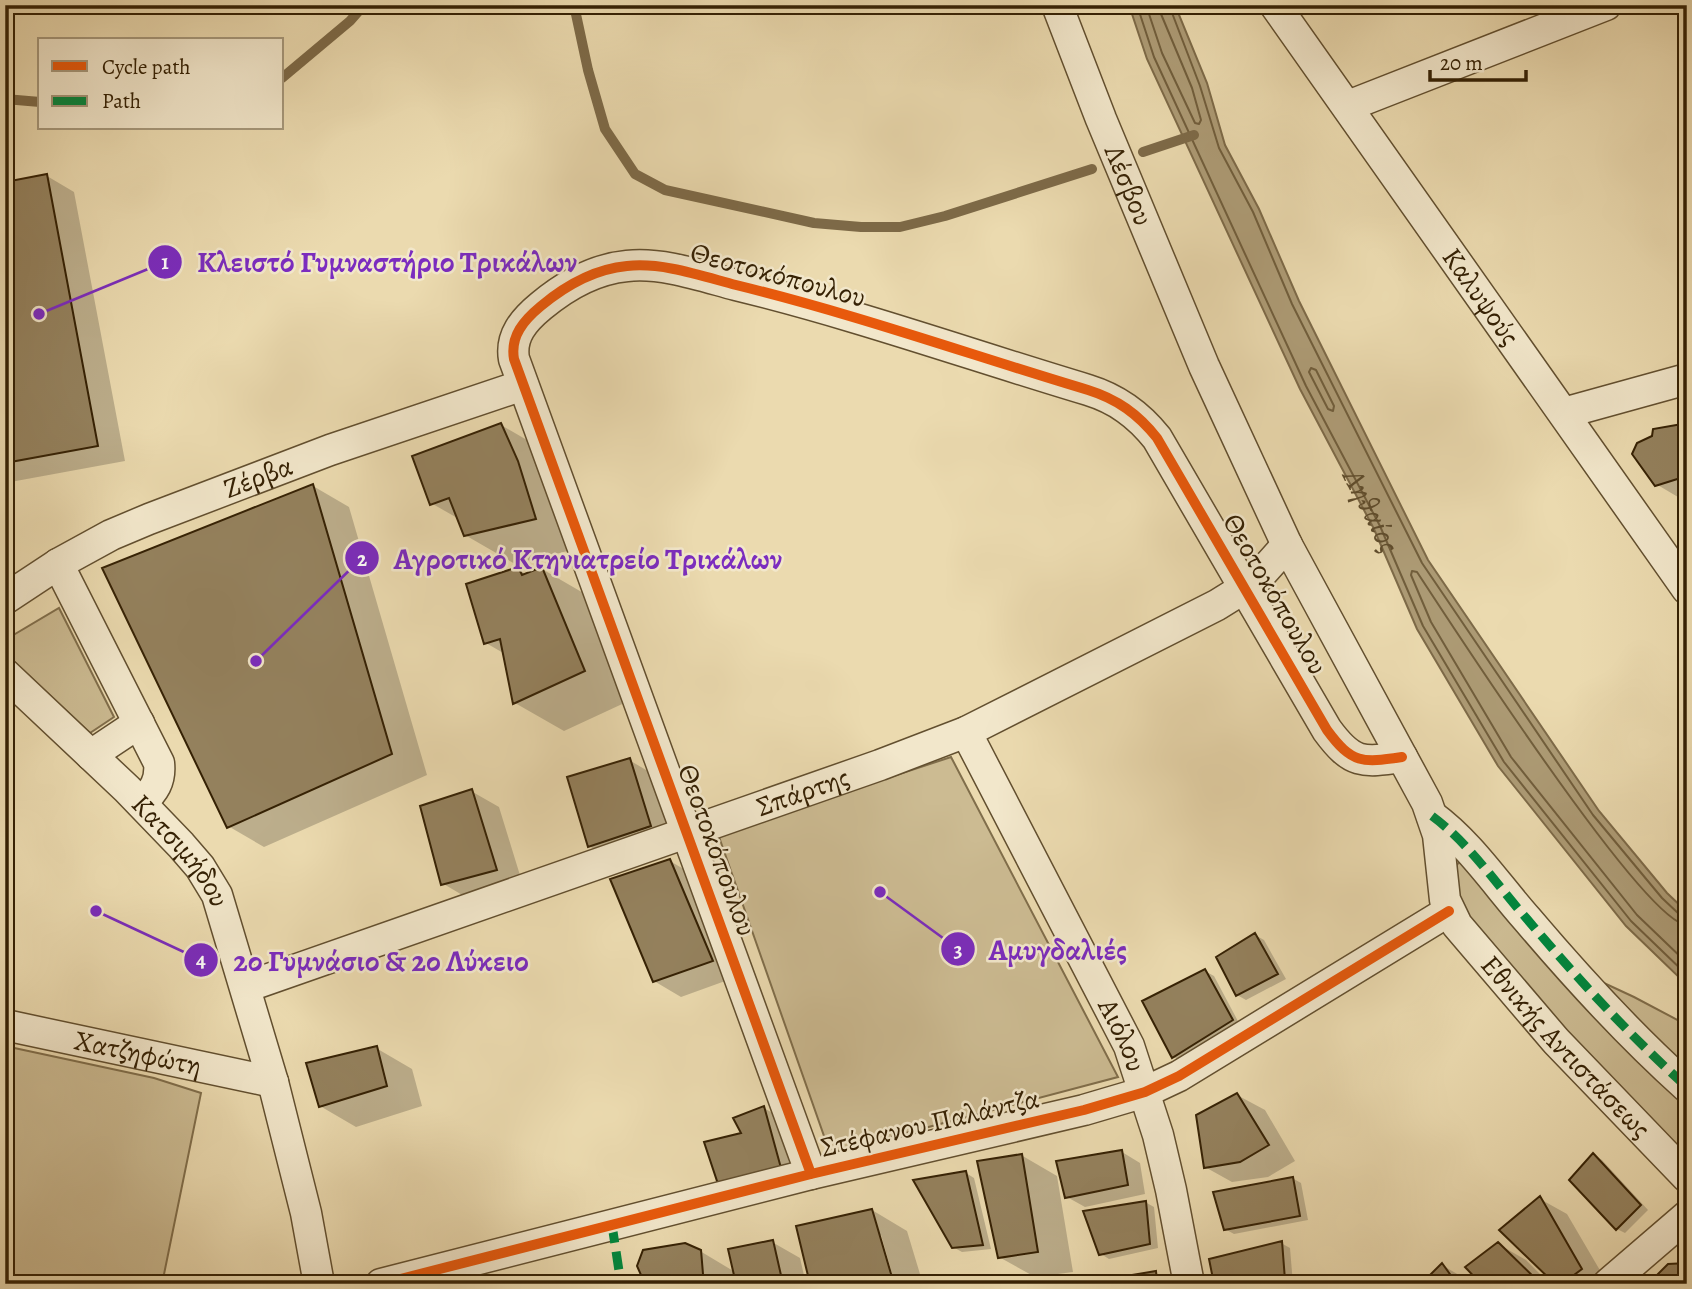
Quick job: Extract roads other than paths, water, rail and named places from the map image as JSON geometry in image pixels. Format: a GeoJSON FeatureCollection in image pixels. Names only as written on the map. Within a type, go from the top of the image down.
{"type":"FeatureCollection","features":[{"type":"Feature","properties":{"kind":"street","name":"Λέσβου"},"geometry":{"type":"LineString","coordinates":[[1057,5],[1096,108],[1204,366],[1287,545],[1432,816]]}},
{"type":"Feature","properties":{"kind":"street","name":"Καλυψούς"},"geometry":{"type":"LineString","coordinates":[[1275,5],[1687,589]]}},
{"type":"Feature","properties":{"kind":"street"},"geometry":{"type":"LineString","coordinates":[[1348,106],[1606,5]]}},
{"type":"Feature","properties":{"kind":"street","name":"Θεοτοκόπουλου"},"geometry":{"type":"LineString","coordinates":[[811,1174],[513,352],[514,339],[522,326],[535,310],[556,294],[580,279],[606,270],[626,266],[654,267],[797,301],[1088,390],[1123,405],[1141,419],[1157,438],[1247,588],[1327,730],[1341,748],[1352,757],[1373,761],[1402,757]]}},
{"type":"Feature","properties":{"kind":"street"},"geometry":{"type":"LineString","coordinates":[[1564,413],[1687,379]]}},
{"type":"Feature","properties":{"kind":"street","name":"Ζέρβα"},"geometry":{"type":"LineString","coordinates":[[5,599],[58,564],[111,535],[149,519],[330,450],[523,385]]}},
{"type":"Feature","properties":{"kind":"street","name":"Σπάρτης"},"geometry":{"type":"LineString","coordinates":[[246,986],[880,765],[966,732],[1247,588],[1287,545]]}},
{"type":"Feature","properties":{"kind":"street"},"geometry":{"type":"LineString","coordinates":[[58,564],[159,763],[160,773],[152,792],[141,803]]}},
{"type":"Feature","properties":{"kind":"street","name":"Κατσιμήδου"},"geometry":{"type":"LineString","coordinates":[[5,674],[141,803],[200,867],[216,895],[246,986],[272,1082],[306,1213],[319,1284]]}},
{"type":"Feature","properties":{"kind":"street"},"geometry":{"type":"LineString","coordinates":[[91,755],[139,723]]}},
{"type":"Feature","properties":{"kind":"street","name":"Αιόλου"},"geometry":{"type":"LineString","coordinates":[[966,732],[1121,1028],[1145,1092],[1171,1190],[1189,1284]]}},
{"type":"Feature","properties":{"kind":"street"},"geometry":{"type":"LineString","coordinates":[[1432,816],[1438,835],[1443,885],[1449,911]]}},
{"type":"Feature","properties":{"kind":"street"},"geometry":{"type":"LineString","coordinates":[[1432,816],[1465,844],[1526,918],[1610,1012],[1687,1087]]}},
{"type":"Feature","properties":{"kind":"street","name":"Στέφανου Παλάντζα"},"geometry":{"type":"LineString","coordinates":[[381,1284],[811,1174],[1084,1110],[1145,1092],[1179,1076],[1449,911]]}},
{"type":"Feature","properties":{"kind":"street","name":"Εθνικής Αντιστάσεως"},"geometry":{"type":"LineString","coordinates":[[1449,911],[1464,935],[1556,1041],[1687,1177]]}},
{"type":"Feature","properties":{"kind":"street","name":"Χατζηφώτη"},"geometry":{"type":"LineString","coordinates":[[5,1025],[272,1082]]}},
{"type":"Feature","properties":{"kind":"street"},"geometry":{"type":"LineString","coordinates":[[1608,1284],[1687,1216]]}},
{"type":"Feature","properties":{"kind":"water","name":"Ληθαίος"},"geometry":{"type":"Polygon","coordinates":[[[1129,5],[1175,5],[1207,83],[1225,145],[1259,209],[1299,301],[1428,560],[1599,811],[1667,893],[1687,912],[1687,985],[1626,926],[1498,766],[1417,629],[1374,529],[1300,389],[1147,59],[1129,5]]]}},
{"type":"Feature","properties":{"kind":"waterway"},"geometry":{"type":"LineString","coordinates":[[284,76],[350,21],[364,5]]}},
{"type":"Feature","properties":{"kind":"waterway"},"geometry":{"type":"LineString","coordinates":[[574,5],[588,70],[605,129],[635,174],[665,190],[814,223],[900,227],[945,216],[1092,169]]}},
{"type":"Feature","properties":{"kind":"waterway"},"geometry":{"type":"LineString","coordinates":[[5,99],[38,102]]}},
{"type":"Feature","properties":{"kind":"waterway"},"geometry":{"type":"LineString","coordinates":[[1143,152],[1194,135]]}},
{"type":"Feature","properties":{"kind":"place","name":"Κλειστό Γυμναστήριο Τρικάλων"},"geometry":{"type":"Point","coordinates":[39,314]}},
{"type":"Feature","properties":{"kind":"place","name":"Αγροτικό Κτηνιατρείο Τρικάλων"},"geometry":{"type":"Point","coordinates":[256,661]}},
{"type":"Feature","properties":{"kind":"place","name":"Αμυγδαλιές"},"geometry":{"type":"Point","coordinates":[880,892]}},
{"type":"Feature","properties":{"kind":"place","name":"2ο Γυμνάσιο & 2ο Λύκειο"},"geometry":{"type":"Point","coordinates":[96,911]}}]}
